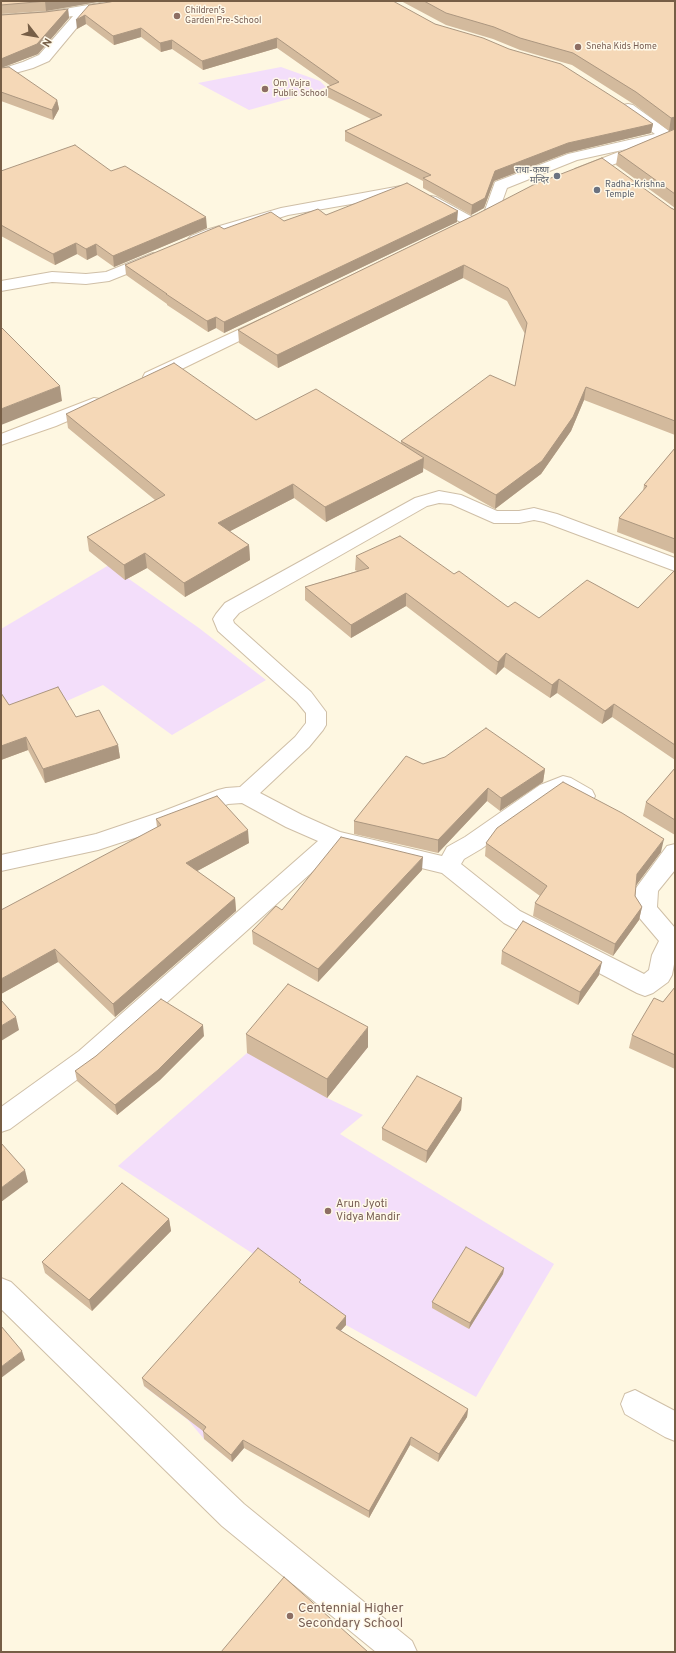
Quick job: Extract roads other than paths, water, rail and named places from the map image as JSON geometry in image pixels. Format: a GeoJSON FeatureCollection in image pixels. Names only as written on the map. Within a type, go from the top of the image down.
{"type":"FeatureCollection","features":[{"type":"Feature","properties":{"kind":"street"},"geometry":{"type":"LineString","coordinates":[[1,19],[46,16],[84,11],[126,1]]}},
{"type":"Feature","properties":{"kind":"street"},"geometry":{"type":"LineString","coordinates":[[1,73],[28,65],[44,58],[84,11]]}},
{"type":"Feature","properties":{"kind":"street"},"geometry":{"type":"LineString","coordinates":[[618,102],[671,135]]}},
{"type":"Feature","properties":{"kind":"street"},"geometry":{"type":"LineString","coordinates":[[563,178],[609,168],[631,153],[671,135]]}},
{"type":"Feature","properties":{"kind":"street"},"geometry":{"type":"LineString","coordinates":[[493,210],[500,185],[573,157],[671,135]]}},
{"type":"Feature","properties":{"kind":"street"},"geometry":{"type":"LineString","coordinates":[[182,245],[211,233],[286,211],[386,194],[408,187],[464,226],[512,200]]}},
{"type":"Feature","properties":{"kind":"street"},"geometry":{"type":"LineString","coordinates":[[1,286],[52,277],[86,280],[109,276],[167,251]]}},
{"type":"Feature","properties":{"kind":"street"},"geometry":{"type":"LineString","coordinates":[[134,385],[282,314]]}},
{"type":"Feature","properties":{"kind":"street"},"geometry":{"type":"LineString","coordinates":[[1,440],[50,422],[106,397]]}},
{"type":"Feature","properties":{"kind":"street"},"geometry":{"type":"LineString","coordinates":[[245,794],[302,742],[316,725],[316,712],[304,697],[225,626],[223,619],[232,608],[421,502],[438,497],[455,499],[494,517],[519,518],[534,514],[675,565]]}},
{"type":"Feature","properties":{"kind":"street"},"geometry":{"type":"LineString","coordinates":[[449,866],[455,854],[548,791],[563,784],[601,805]]}},
{"type":"Feature","properties":{"kind":"street"},"geometry":{"type":"LineString","coordinates":[[1,863],[98,842],[226,796],[245,794],[294,821],[335,839],[449,866],[512,917],[645,986],[660,975],[664,955],[671,939],[645,909],[647,888],[666,866],[670,847]]}},
{"type":"Feature","properties":{"kind":"street"},"geometry":{"type":"LineString","coordinates":[[1,1121],[88,1058],[335,839]]}},
{"type":"Feature","properties":{"kind":"street"},"geometry":{"type":"LineString","coordinates":[[1,1291],[233,1515],[401,1652]]}},
{"type":"Feature","properties":{"kind":"street"},"geometry":{"type":"LineString","coordinates":[[635,1404],[675,1426]]}},
{"type":"Feature","properties":{"kind":"place","name":"Children's Garden Pre-School"},"geometry":{"type":"Point","coordinates":[177,16]}},
{"type":"Feature","properties":{"kind":"place","name":"Sneha Kids Home"},"geometry":{"type":"Point","coordinates":[578,47]}},
{"type":"Feature","properties":{"kind":"place","name":"Om Vajra Public School"},"geometry":{"type":"Point","coordinates":[265,89]}},
{"type":"Feature","properties":{"kind":"place","name":"राधा-कृष्ण मन्दिर"},"geometry":{"type":"Point","coordinates":[557,176]}},
{"type":"Feature","properties":{"kind":"place","name":"Radha-Krishna Temple"},"geometry":{"type":"Point","coordinates":[597,190]}},
{"type":"Feature","properties":{"kind":"place","name":"Arun Jyoti Vidya Mandir"},"geometry":{"type":"Point","coordinates":[328,1211]}},
{"type":"Feature","properties":{"kind":"place","name":"Centennial Higher Secondary School"},"geometry":{"type":"Point","coordinates":[290,1616]}}]}
